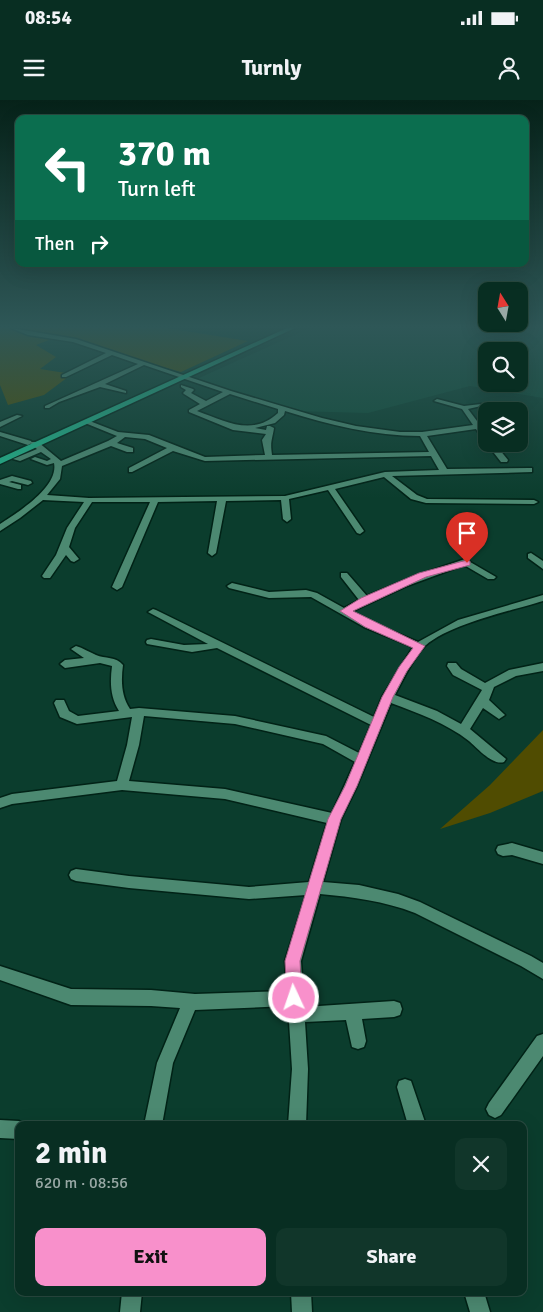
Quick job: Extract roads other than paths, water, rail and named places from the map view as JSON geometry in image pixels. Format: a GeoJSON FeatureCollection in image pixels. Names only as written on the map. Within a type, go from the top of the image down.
{"type":"FeatureCollection","features":[{"type":"Feature","properties":{"kind":"main road"},"geometry":{"type":"LineString","coordinates":[[0,457],[168,385]]}},
{"type":"Feature","properties":{"kind":"main road"},"geometry":{"type":"LineString","coordinates":[[0,461],[31,444],[87,422],[169,385]]}},
{"type":"Feature","properties":{"kind":"street"},"geometry":{"type":"LineString","coordinates":[[47,407],[97,385]]}},
{"type":"Feature","properties":{"kind":"street"},"geometry":{"type":"LineString","coordinates":[[100,385],[124,392]]}},
{"type":"Feature","properties":{"kind":"street"},"geometry":{"type":"LineString","coordinates":[[207,385],[280,408],[356,428],[422,434],[477,427],[464,408]]}},
{"type":"Feature","properties":{"kind":"street"},"geometry":{"type":"LineString","coordinates":[[183,386],[191,390],[186,393],[204,403]]}},
{"type":"Feature","properties":{"kind":"street"},"geometry":{"type":"LineString","coordinates":[[229,392],[191,411],[236,428],[270,433]]}},
{"type":"Feature","properties":{"kind":"street"},"geometry":{"type":"LineString","coordinates":[[437,400],[464,408],[478,405]]}},
{"type":"Feature","properties":{"kind":"street"},"geometry":{"type":"LineString","coordinates":[[242,428],[273,422],[282,414],[280,408]]}},
{"type":"Feature","properties":{"kind":"street"},"geometry":{"type":"LineString","coordinates":[[0,425],[19,416]]}},
{"type":"Feature","properties":{"kind":"street"},"geometry":{"type":"LineString","coordinates":[[87,422],[123,435],[146,437],[205,459],[434,454]]}},
{"type":"Feature","properties":{"kind":"street"},"geometry":{"type":"LineString","coordinates":[[268,458],[266,440],[273,422]]}},
{"type":"Feature","properties":{"kind":"street"},"geometry":{"type":"LineString","coordinates":[[0,434],[42,449],[58,462],[59,470],[53,484],[41,497],[0,528]]}},
{"type":"Feature","properties":{"kind":"street"},"geometry":{"type":"LineString","coordinates":[[422,434],[444,472]]}},
{"type":"Feature","properties":{"kind":"street"},"geometry":{"type":"LineString","coordinates":[[35,459],[47,463],[58,462],[111,443],[123,435]]}},
{"type":"Feature","properties":{"kind":"street"},"geometry":{"type":"LineString","coordinates":[[111,443],[130,450]]}},
{"type":"Feature","properties":{"kind":"street"},"geometry":{"type":"LineString","coordinates":[[132,470],[173,448]]}},
{"type":"Feature","properties":{"kind":"street"},"geometry":{"type":"LineString","coordinates":[[16,459],[42,449]]}},
{"type":"Feature","properties":{"kind":"street"},"geometry":{"type":"LineString","coordinates":[[498,452],[504,460]]}},
{"type":"Feature","properties":{"kind":"street"},"geometry":{"type":"LineString","coordinates":[[41,497],[89,500],[285,498],[385,474],[529,470]]}},
{"type":"Feature","properties":{"kind":"street"},"geometry":{"type":"LineString","coordinates":[[385,474],[414,497],[426,501],[534,502]]}},
{"type":"Feature","properties":{"kind":"street"},"geometry":{"type":"LineString","coordinates":[[1,482],[12,478],[28,483]]}},
{"type":"Feature","properties":{"kind":"street"},"geometry":{"type":"LineString","coordinates":[[1,482],[18,488]]}},
{"type":"Feature","properties":{"kind":"street"},"geometry":{"type":"LineString","coordinates":[[330,487],[360,531]]}},
{"type":"Feature","properties":{"kind":"street"},"geometry":{"type":"LineString","coordinates":[[212,553],[222,498]]}},
{"type":"Feature","properties":{"kind":"street"},"geometry":{"type":"LineString","coordinates":[[285,498],[287,519]]}},
{"type":"Feature","properties":{"kind":"street"},"geometry":{"type":"LineString","coordinates":[[46,576],[59,560],[71,528],[89,500]]}},
{"type":"Feature","properties":{"kind":"street"},"geometry":{"type":"LineString","coordinates":[[117,587],[156,500]]}},
{"type":"Feature","properties":{"kind":"street"},"geometry":{"type":"LineString","coordinates":[[64,548],[74,559]]}},
{"type":"Feature","properties":{"kind":"street"},"geometry":{"type":"LineString","coordinates":[[531,556],[543,566]]}},
{"type":"Feature","properties":{"kind":"street"},"geometry":{"type":"LineString","coordinates":[[345,611],[422,575],[465,562],[491,578]]}},
{"type":"Feature","properties":{"kind":"street"},"geometry":{"type":"LineString","coordinates":[[344,575],[365,600]]}},
{"type":"Feature","properties":{"kind":"street"},"geometry":{"type":"LineString","coordinates":[[232,586],[269,595],[306,593],[314,595],[368,624],[419,646]]}},
{"type":"Feature","properties":{"kind":"street"},"geometry":{"type":"LineString","coordinates":[[297,1121],[300,1069],[293,961],[335,819],[388,697],[419,646],[440,632],[462,622],[543,598]]}},
{"type":"Feature","properties":{"kind":"street"},"geometry":{"type":"LineString","coordinates":[[532,600],[543,608]]}},
{"type":"Feature","properties":{"kind":"street"},"geometry":{"type":"LineString","coordinates":[[153,612],[376,723]]}},
{"type":"Feature","properties":{"kind":"street"},"geometry":{"type":"LineString","coordinates":[[151,642],[185,650],[209,648],[217,644]]}},
{"type":"Feature","properties":{"kind":"street"},"geometry":{"type":"LineString","coordinates":[[76,649],[98,660]]}},
{"type":"Feature","properties":{"kind":"street"},"geometry":{"type":"LineString","coordinates":[[65,664],[98,660],[115,662],[118,665],[116,673],[118,697],[121,706],[126,712]]}},
{"type":"Feature","properties":{"kind":"street"},"geometry":{"type":"LineString","coordinates":[[452,666],[457,672],[488,689]]}},
{"type":"Feature","properties":{"kind":"street"},"geometry":{"type":"LineString","coordinates":[[463,730],[482,701],[489,685],[513,673],[543,666]]}},
{"type":"Feature","properties":{"kind":"street"},"geometry":{"type":"LineString","coordinates":[[388,697],[433,714],[463,730],[500,759]]}},
{"type":"Feature","properties":{"kind":"street"},"geometry":{"type":"LineString","coordinates":[[482,701],[499,715]]}},
{"type":"Feature","properties":{"kind":"street"},"geometry":{"type":"LineString","coordinates":[[60,703],[64,714],[77,720],[126,712],[139,712],[235,720],[312,735],[338,746],[361,760]]}},
{"type":"Feature","properties":{"kind":"street"},"geometry":{"type":"LineString","coordinates":[[122,785],[133,745],[139,712]]}},
{"type":"Feature","properties":{"kind":"street"},"geometry":{"type":"LineString","coordinates":[[0,803],[12,799],[122,785],[225,794],[335,819]]}},
{"type":"Feature","properties":{"kind":"street"},"geometry":{"type":"LineString","coordinates":[[503,850],[512,849],[543,858]]}},
{"type":"Feature","properties":{"kind":"street"},"geometry":{"type":"LineString","coordinates":[[76,875],[129,882],[249,892],[315,888],[359,891],[398,900],[484,940],[526,961],[543,972]]}},
{"type":"Feature","properties":{"kind":"street"},"geometry":{"type":"LineString","coordinates":[[0,974],[71,997],[151,998],[190,1002],[294,998]]}},
{"type":"Feature","properties":{"kind":"street"},"geometry":{"type":"LineString","coordinates":[[154,1121],[165,1063],[190,1002]]}},
{"type":"Feature","properties":{"kind":"street"},"geometry":{"type":"LineString","coordinates":[[296,1015],[394,1009]]}},
{"type":"Feature","properties":{"kind":"street"},"geometry":{"type":"LineString","coordinates":[[352,1011],[358,1041]]}},
{"type":"Feature","properties":{"kind":"street"},"geometry":{"type":"LineString","coordinates":[[496,1109],[543,1042]]}},
{"type":"Feature","properties":{"kind":"street"},"geometry":{"type":"LineString","coordinates":[[405,1088],[417,1121]]}},
{"type":"Feature","properties":{"kind":"street"},"geometry":{"type":"LineString","coordinates":[[0,1129],[15,1130]]}},
{"type":"Feature","properties":{"kind":"street"},"geometry":{"type":"LineString","coordinates":[[130,1312],[132,1296]]}},
{"type":"Feature","properties":{"kind":"street"},"geometry":{"type":"LineString","coordinates":[[301,1296],[302,1312]]}},
{"type":"Feature","properties":{"kind":"street"},"geometry":{"type":"LineString","coordinates":[[475,1296],[480,1312]]}}]}
